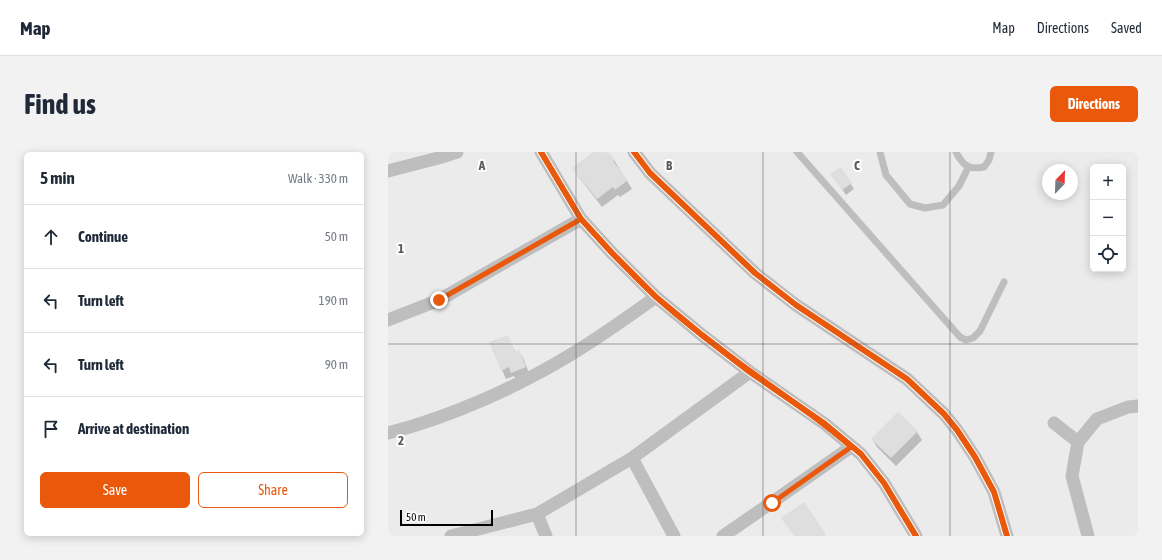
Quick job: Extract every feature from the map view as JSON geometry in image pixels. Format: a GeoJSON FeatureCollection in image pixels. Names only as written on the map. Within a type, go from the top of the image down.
{"type":"FeatureCollection","features":[{"type":"Feature","properties":{"kind":"street"},"geometry":{"type":"LineString","coordinates":[[388,171],[457,152]]}},
{"type":"Feature","properties":{"kind":"street"},"geometry":{"type":"LineString","coordinates":[[541,152],[581,219],[612,253],[656,297],[702,335],[750,372],[820,420],[861,454],[884,483],[916,536]]}},
{"type":"Feature","properties":{"kind":"street"},"geometry":{"type":"LineString","coordinates":[[634,152],[650,173],[754,273],[796,304],[906,379],[944,414],[975,457],[994,492],[1007,536]]}},
{"type":"Feature","properties":{"kind":"street"},"geometry":{"type":"LineString","coordinates":[[388,320],[439,300],[581,219]]}},
{"type":"Feature","properties":{"kind":"street"},"geometry":{"type":"LineString","coordinates":[[388,433],[437,418],[534,376],[576,352],[656,297]]}},
{"type":"Feature","properties":{"kind":"street"},"geometry":{"type":"LineString","coordinates":[[451,536],[537,514],[632,458],[750,372]]}},
{"type":"Feature","properties":{"kind":"street"},"geometry":{"type":"LineString","coordinates":[[1088,536],[1072,476],[1078,442],[1097,419],[1128,407],[1138,406]]}},
{"type":"Feature","properties":{"kind":"street"},"geometry":{"type":"LineString","coordinates":[[1054,422],[1078,442]]}},
{"type":"Feature","properties":{"kind":"street"},"geometry":{"type":"LineString","coordinates":[[723,536],[851,447]]}},
{"type":"Feature","properties":{"kind":"street"},"geometry":{"type":"LineString","coordinates":[[632,458],[674,536]]}},
{"type":"Feature","properties":{"kind":"street"},"geometry":{"type":"LineString","coordinates":[[537,514],[546,536]]}},
{"type":"Feature","properties":{"kind":"lane"},"geometry":{"type":"LineString","coordinates":[[798,152],[960,337],[966,340],[973,338],[980,332],[1004,282]]}},
{"type":"Feature","properties":{"kind":"lane"},"geometry":{"type":"LineString","coordinates":[[880,152],[886,175],[910,204],[925,208],[943,204],[960,186],[968,168]]}},
{"type":"Feature","properties":{"kind":"lane"},"geometry":{"type":"LineString","coordinates":[[956,152],[968,168],[974,169],[984,167],[989,160],[991,152]]}},
{"type":"Feature","properties":{"kind":"shaded area"},"geometry":{"type":"Polygon","coordinates":[[[388,152],[1138,152],[1138,536],[388,536],[388,152]]]}},
{"type":"Feature","properties":{"kind":"building"},"geometry":{"type":"Polygon","coordinates":[[[593,152],[608,152],[628,180],[615,190],[613,187],[597,199],[572,168],[593,152]]]}},
{"type":"Feature","properties":{"kind":"building"},"geometry":{"type":"Polygon","coordinates":[[[841,167],[852,183],[842,190],[830,174],[841,167]]]}},
{"type":"Feature","properties":{"kind":"building"},"geometry":{"type":"Polygon","coordinates":[[[508,335],[515,352],[519,350],[526,367],[511,373],[509,367],[501,371],[489,342],[508,335]]]}},
{"type":"Feature","properties":{"kind":"building"},"geometry":{"type":"Polygon","coordinates":[[[898,412],[918,431],[891,458],[871,439],[898,412]]]}},
{"type":"Feature","properties":{"kind":"building"},"geometry":{"type":"Polygon","coordinates":[[[804,502],[826,534],[824,536],[794,536],[781,518],[804,502]]]}},
{"type":"Feature","properties":{"kind":"cycle path"},"geometry":{"type":"LineString","coordinates":[[541,152],[581,219],[612,253],[656,297],[702,335],[750,372],[825,424],[861,454],[884,483],[916,536]]}},
{"type":"Feature","properties":{"kind":"cycle path"},"geometry":{"type":"LineString","coordinates":[[634,152],[650,173],[755,273],[796,305],[907,379],[944,414],[975,457],[994,492],[1007,536]]}},
{"type":"Feature","properties":{"kind":"route"},"geometry":{"type":"LineString","coordinates":[[439,300],[581,219],[612,253],[656,297],[750,372],[825,424],[851,447],[772,503]]}}]}
